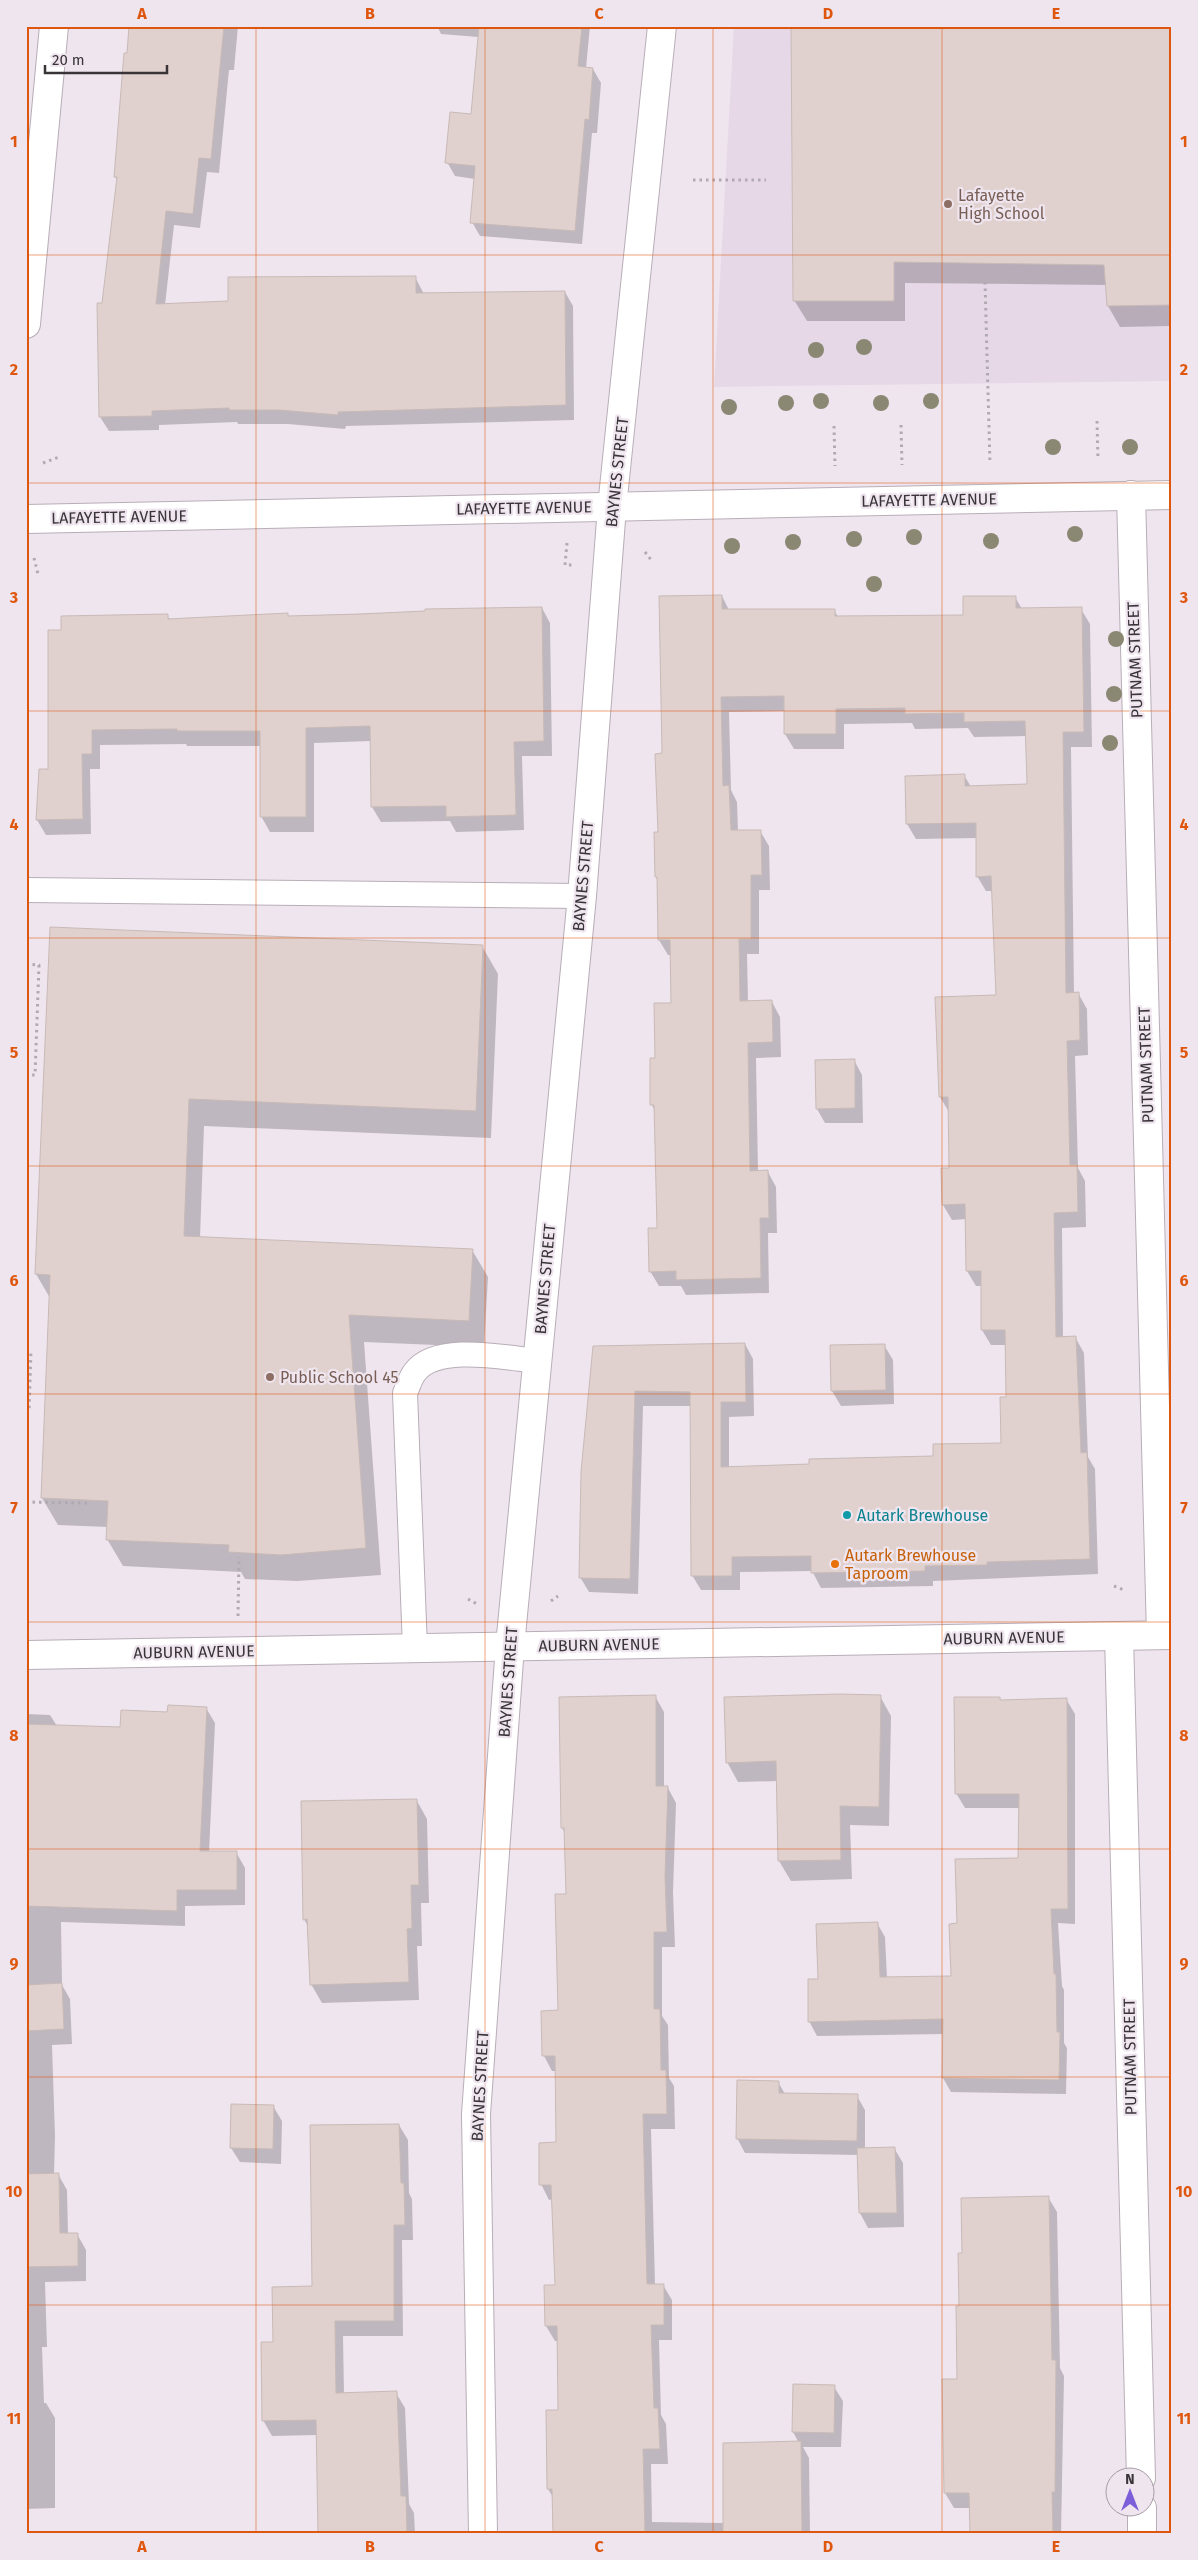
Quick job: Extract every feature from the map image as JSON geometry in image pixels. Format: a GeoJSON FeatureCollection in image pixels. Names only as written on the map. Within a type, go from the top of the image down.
{"type":"FeatureCollection","features":[{"type":"Feature","properties":{"kind":"street"},"geometry":{"type":"LineString","coordinates":[[26,324],[54,26]]}},
{"type":"Feature","properties":{"kind":"street","name":"BAYNES STREET"},"geometry":{"type":"LineString","coordinates":[[484,2534],[476,2114],[510,1646],[582,896],[612,507],[662,26]]}},
{"type":"Feature","properties":{"kind":"street","name":"PUTNAM STREET"},"geometry":{"type":"LineString","coordinates":[[1130,495],[1166,1635]]}},
{"type":"Feature","properties":{"kind":"street","name":"LAFAYETTE AVENUE"},"geometry":{"type":"LineString","coordinates":[[26,518],[1172,495]]}},
{"type":"Feature","properties":{"kind":"street","name":"AUBURN AVENUE"},"geometry":{"type":"LineString","coordinates":[[26,1655],[1166,1635]]}},
{"type":"Feature","properties":{"kind":"street","name":"PUTNAM STREET"},"geometry":{"type":"LineString","coordinates":[[1119,1636],[1141,2468]]}},
{"type":"Feature","properties":{"kind":"street"},"geometry":{"type":"LineString","coordinates":[[1142,2518],[1142,2534]]}},
{"type":"Feature","properties":{"kind":"lane"},"geometry":{"type":"LineString","coordinates":[[26,890],[582,896]]}},
{"type":"Feature","properties":{"kind":"lane"},"geometry":{"type":"LineString","coordinates":[[416,1648],[405,1393],[415,1372],[430,1361],[449,1355],[472,1355],[537,1361]]}},
{"type":"Feature","properties":{"kind":"path"},"geometry":{"type":"LineString","coordinates":[[693,180],[766,180]]}},
{"type":"Feature","properties":{"kind":"path"},"geometry":{"type":"LineString","coordinates":[[985,282],[990,457]]}},
{"type":"Feature","properties":{"kind":"path"},"geometry":{"type":"LineString","coordinates":[[1097,421],[1098,456]]}},
{"type":"Feature","properties":{"kind":"path"},"geometry":{"type":"LineString","coordinates":[[901,425],[902,459]]}},
{"type":"Feature","properties":{"kind":"path"},"geometry":{"type":"LineString","coordinates":[[834,426],[835,460]]}},
{"type":"Feature","properties":{"kind":"path"},"geometry":{"type":"LineString","coordinates":[[43,463],[59,457]]}},
{"type":"Feature","properties":{"kind":"path"},"geometry":{"type":"LineString","coordinates":[[565,564],[567,544]]}},
{"type":"Feature","properties":{"kind":"path"},"geometry":{"type":"LineString","coordinates":[[642,550],[652,561]]}},
{"type":"Feature","properties":{"kind":"path"},"geometry":{"type":"LineString","coordinates":[[34,558],[38,574]]}},
{"type":"Feature","properties":{"kind":"path"},"geometry":{"type":"LineString","coordinates":[[26,964],[39,965],[35,1075],[26,1075]]}},
{"type":"Feature","properties":{"kind":"path"},"geometry":{"type":"LineString","coordinates":[[26,1409],[29,1411],[31,1351]]}},
{"type":"Feature","properties":{"kind":"path"},"geometry":{"type":"LineString","coordinates":[[26,1502],[91,1504]]}},
{"type":"Feature","properties":{"kind":"path"},"geometry":{"type":"LineString","coordinates":[[238,1618],[239,1556]]}},
{"type":"Feature","properties":{"kind":"path"},"geometry":{"type":"LineString","coordinates":[[1114,1586],[1126,1591]]}},
{"type":"Feature","properties":{"kind":"path"},"geometry":{"type":"LineString","coordinates":[[551,1601],[558,1596]]}},
{"type":"Feature","properties":{"kind":"path"},"geometry":{"type":"LineString","coordinates":[[468,1599],[480,1605]]}},
{"type":"Feature","properties":{"kind":"shaded area","name":"Lafayette High School"},"geometry":{"type":"Polygon","coordinates":[[[734,26],[1172,26],[1172,381],[714,387],[734,26]]]}},
{"type":"Feature","properties":{"kind":"building"},"geometry":{"type":"Polygon","coordinates":[[[129,26],[224,26],[211,159],[199,158],[193,214],[166,211],[156,304],[228,301],[228,277],[416,276],[416,293],[565,291],[566,405],[338,412],[338,415],[279,410],[229,410],[229,408],[152,411],[152,416],[99,417],[97,303],[102,303],[117,177],[114,177],[124,53],[127,53],[129,26]]]}},
{"type":"Feature","properties":{"kind":"building"},"geometry":{"type":"Polygon","coordinates":[[[479,26],[582,26],[578,66],[593,68],[589,120],[585,119],[575,231],[470,223],[475,166],[445,163],[450,112],[471,114],[479,26]]]}},
{"type":"Feature","properties":{"kind":"building","name":"Lafayette High School"},"geometry":{"type":"Polygon","coordinates":[[[791,26],[1172,26],[1172,305],[1107,306],[1104,265],[894,262],[894,301],[793,301],[791,26]]]}},
{"type":"Feature","properties":{"kind":"building"},"geometry":{"type":"Polygon","coordinates":[[[722,595],[722,609],[835,609],[835,616],[963,615],[963,596],[1016,596],[1016,608],[1082,607],[1084,732],[1063,732],[1066,993],[1079,992],[1080,1040],[1067,1041],[1070,1165],[1077,1165],[1078,1212],[1054,1213],[1056,1337],[1076,1336],[1081,1453],[1087,1452],[1090,1559],[987,1562],[987,1565],[925,1566],[925,1571],[811,1573],[811,1556],[732,1557],[732,1576],[691,1576],[690,1392],[635,1391],[630,1579],[579,1578],[581,1472],[593,1346],[745,1343],[746,1402],[721,1402],[721,1467],[809,1464],[809,1459],[933,1456],[933,1444],[1001,1443],[1000,1397],[1006,1397],[1005,1330],[981,1330],[981,1271],[966,1271],[965,1204],[942,1205],[941,1168],[949,1168],[948,1097],[939,1097],[935,997],[996,995],[991,876],[976,877],[976,823],[906,824],[905,776],[965,774],[965,786],[1027,784],[1025,721],[964,722],[964,713],[905,714],[905,708],[836,709],[836,734],[784,734],[784,696],[721,697],[723,786],[729,785],[731,830],[761,830],[762,875],[751,875],[751,939],[739,939],[740,1001],[772,1000],[773,1042],[748,1043],[750,1171],[768,1170],[769,1218],[760,1218],[761,1278],[676,1280],[676,1271],[649,1272],[648,1228],[657,1228],[654,1105],[650,1105],[650,1058],[655,1058],[654,1003],[671,1003],[670,940],[658,940],[657,877],[655,877],[654,832],[658,832],[655,754],[662,753],[659,596],[722,595]]]}},
{"type":"Feature","properties":{"kind":"building"},"geometry":{"type":"Polygon","coordinates":[[[542,607],[544,741],[514,742],[516,815],[446,817],[446,806],[371,807],[370,726],[306,728],[306,817],[260,817],[260,731],[177,731],[177,729],[92,730],[92,754],[82,754],[83,819],[36,820],[39,769],[48,769],[48,630],[61,630],[61,616],[168,614],[168,619],[288,613],[288,616],[425,611],[425,609],[542,607]]]}},
{"type":"Feature","properties":{"kind":"building"},"geometry":{"type":"Polygon","coordinates":[[[50,927],[483,945],[476,1111],[189,1099],[184,1236],[473,1249],[469,1321],[349,1315],[366,1548],[281,1555],[228,1552],[229,1545],[106,1540],[108,1501],[41,1498],[50,1275],[35,1274],[50,927]]]}},
{"type":"Feature","properties":{"kind":"building"},"geometry":{"type":"Polygon","coordinates":[[[855,1059],[855,1108],[816,1109],[815,1060],[855,1059]]]}},
{"type":"Feature","properties":{"kind":"building"},"geometry":{"type":"Polygon","coordinates":[[[885,1344],[886,1390],[831,1391],[830,1345],[885,1344]]]}},
{"type":"Feature","properties":{"kind":"building"},"geometry":{"type":"Polygon","coordinates":[[[839,1694],[881,1695],[879,1807],[840,1806],[841,1860],[778,1861],[776,1761],[726,1763],[724,1697],[839,1694]]]}},
{"type":"Feature","properties":{"kind":"building"},"geometry":{"type":"Polygon","coordinates":[[[656,1695],[656,1786],[668,1786],[665,1876],[667,1932],[654,1932],[654,2009],[660,2009],[661,2070],[666,2070],[667,2114],[643,2114],[647,2284],[664,2284],[664,2325],[651,2325],[654,2408],[658,2408],[660,2449],[643,2449],[645,2534],[553,2534],[552,2489],[547,2489],[546,2410],[558,2410],[557,2326],[545,2326],[544,2285],[555,2285],[551,2185],[539,2185],[539,2143],[556,2142],[555,2056],[542,2056],[541,2011],[558,2010],[555,1894],[566,1894],[564,1828],[561,1828],[559,1697],[656,1695]]]}},
{"type":"Feature","properties":{"kind":"building"},"geometry":{"type":"Polygon","coordinates":[[[954,1697],[1000,1697],[1000,1700],[1067,1698],[1068,1909],[1051,1909],[1054,1974],[1056,1974],[1057,2032],[1060,2032],[1059,2080],[942,2078],[943,2019],[808,2022],[808,1979],[818,1979],[816,1924],[878,1922],[880,1977],[951,1976],[949,1924],[957,1923],[955,1859],[1018,1858],[1019,1794],[955,1794],[954,1697]]]}},
{"type":"Feature","properties":{"kind":"building"},"geometry":{"type":"Polygon","coordinates":[[[168,1705],[207,1707],[200,1851],[237,1851],[237,1890],[177,1890],[177,1911],[26,1906],[26,1724],[120,1727],[121,1710],[167,1712],[168,1705]]]}},
{"type":"Feature","properties":{"kind":"building"},"geometry":{"type":"Polygon","coordinates":[[[417,1799],[419,1885],[411,1885],[412,1928],[407,1929],[409,1982],[310,1985],[307,1919],[303,1920],[301,1801],[417,1799]]]}},
{"type":"Feature","properties":{"kind":"building"},"geometry":{"type":"Polygon","coordinates":[[[62,1983],[64,2029],[26,2031],[26,1985],[62,1983]]]}},
{"type":"Feature","properties":{"kind":"building"},"geometry":{"type":"Polygon","coordinates":[[[737,2080],[779,2081],[779,2093],[858,2094],[857,2141],[736,2139],[737,2080]]]}},
{"type":"Feature","properties":{"kind":"building"},"geometry":{"type":"Polygon","coordinates":[[[231,2104],[274,2105],[273,2149],[230,2148],[231,2104]]]}},
{"type":"Feature","properties":{"kind":"building"},"geometry":{"type":"Polygon","coordinates":[[[399,2124],[401,2183],[404,2183],[405,2225],[394,2225],[394,2321],[335,2321],[336,2393],[397,2391],[401,2496],[406,2496],[407,2534],[318,2534],[316,2420],[262,2421],[261,2342],[273,2342],[272,2287],[312,2286],[310,2125],[399,2124]]]}},
{"type":"Feature","properties":{"kind":"building"},"geometry":{"type":"Polygon","coordinates":[[[895,2147],[897,2213],[859,2213],[857,2148],[895,2147]]]}},
{"type":"Feature","properties":{"kind":"building"},"geometry":{"type":"Polygon","coordinates":[[[59,2173],[60,2233],[78,2233],[78,2266],[26,2267],[26,2174],[59,2173]]]}},
{"type":"Feature","properties":{"kind":"building"},"geometry":{"type":"Polygon","coordinates":[[[1049,2196],[1052,2360],[1056,2360],[1055,2492],[1052,2492],[1053,2534],[970,2534],[969,2493],[944,2493],[942,2379],[957,2379],[956,2306],[959,2306],[958,2253],[962,2253],[961,2198],[1049,2196]]]}},
{"type":"Feature","properties":{"kind":"building"},"geometry":{"type":"Polygon","coordinates":[[[793,2384],[835,2385],[834,2433],[792,2432],[793,2384]]]}},
{"type":"Feature","properties":{"kind":"building"},"geometry":{"type":"Polygon","coordinates":[[[801,2441],[802,2534],[723,2534],[723,2443],[801,2441]]]}},
{"type":"Feature","properties":{"kind":"place","name":"Lafayette High School"},"geometry":{"type":"Point","coordinates":[948,204]}},
{"type":"Feature","properties":{"kind":"place","name":"Public School 45"},"geometry":{"type":"Point","coordinates":[270,1377]}},
{"type":"Feature","properties":{"kind":"place","name":"Autark Brewhouse"},"geometry":{"type":"Point","coordinates":[847,1515]}},
{"type":"Feature","properties":{"kind":"place","name":"Autark Brewhouse Taproom"},"geometry":{"type":"Point","coordinates":[835,1564]}}]}
